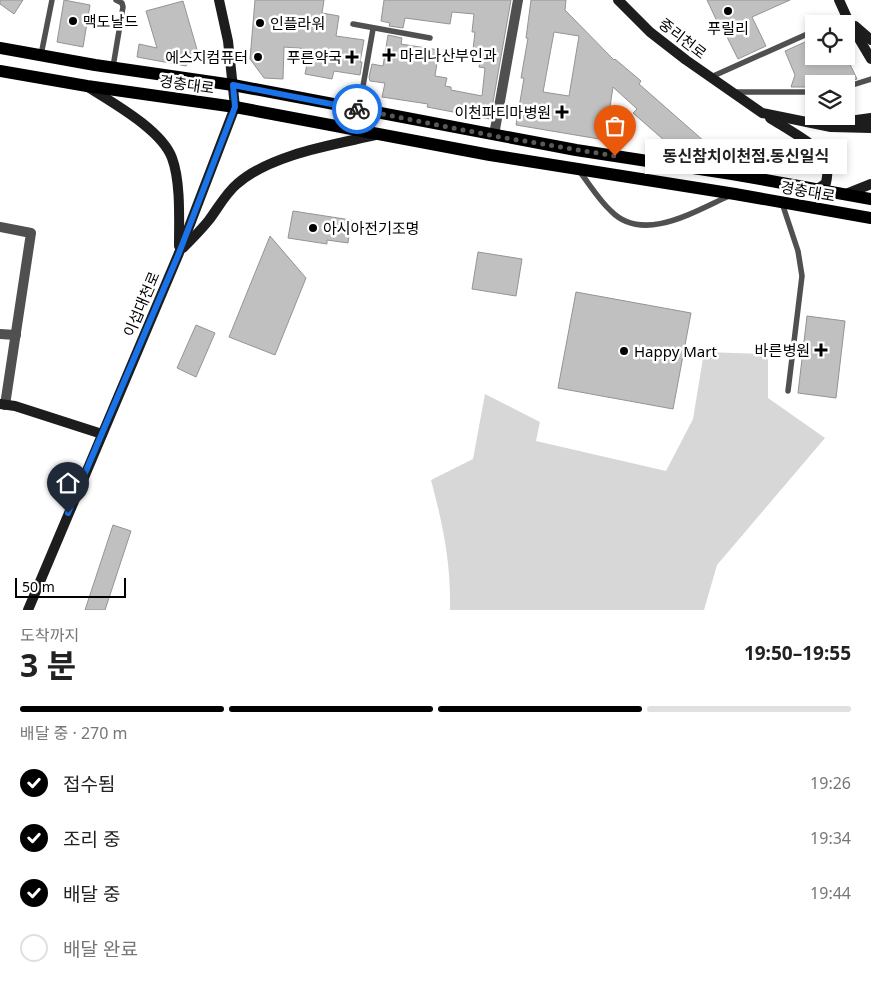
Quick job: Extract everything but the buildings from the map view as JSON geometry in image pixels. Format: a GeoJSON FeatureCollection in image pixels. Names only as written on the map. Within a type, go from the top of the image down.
{"type":"FeatureCollection","features":[{"type":"Feature","properties":{"kind":"main road","name":"경충대로"},"geometry":{"type":"LineString","coordinates":[[0,48],[233,85],[494,136],[871,199]]}},
{"type":"Feature","properties":{"kind":"main road","name":"경충대로"},"geometry":{"type":"LineString","coordinates":[[0,71],[88,86],[235,107],[578,170],[735,194],[871,218]]}},
{"type":"Feature","properties":{"kind":"street","name":"이섭대천로"},"geometry":{"type":"LineString","coordinates":[[28,610],[179,253],[235,107],[228,41],[218,0]]}},
{"type":"Feature","properties":{"kind":"street"},"geometry":{"type":"LineString","coordinates":[[494,136],[518,0]]}},
{"type":"Feature","properties":{"kind":"street","name":"중리천로"},"geometry":{"type":"LineString","coordinates":[[618,0],[650,32],[710,78],[762,113],[831,127],[871,128]]}},
{"type":"Feature","properties":{"kind":"street"},"geometry":{"type":"LineString","coordinates":[[839,0],[846,15]]}},
{"type":"Feature","properties":{"kind":"street"},"geometry":{"type":"LineString","coordinates":[[855,25],[871,40]]}},
{"type":"Feature","properties":{"kind":"street"},"geometry":{"type":"LineString","coordinates":[[855,31],[871,59]]}},
{"type":"Feature","properties":{"kind":"street"},"geometry":{"type":"LineString","coordinates":[[88,86],[136,118],[157,136],[172,157],[177,182],[179,253]]}},
{"type":"Feature","properties":{"kind":"street"},"geometry":{"type":"LineString","coordinates":[[762,113],[805,141],[822,155],[828,174],[826,183],[816,190]]}},
{"type":"Feature","properties":{"kind":"street"},"geometry":{"type":"LineString","coordinates":[[831,127],[850,121],[871,118]]}},
{"type":"Feature","properties":{"kind":"street"},"geometry":{"type":"LineString","coordinates":[[179,253],[208,221],[236,185],[256,170],[271,163],[380,134]]}},
{"type":"Feature","properties":{"kind":"street"},"geometry":{"type":"LineString","coordinates":[[846,194],[871,184]]}},
{"type":"Feature","properties":{"kind":"street"},"geometry":{"type":"LineString","coordinates":[[0,228],[31,233],[16,335],[3,404],[15,406],[102,434]]}},
{"type":"Feature","properties":{"kind":"street"},"geometry":{"type":"LineString","coordinates":[[0,334],[16,335]]}},
{"type":"Feature","properties":{"kind":"lane"},"geometry":{"type":"LineString","coordinates":[[39,55],[52,0]]}},
{"type":"Feature","properties":{"kind":"lane"},"geometry":{"type":"LineString","coordinates":[[113,67],[123,8],[120,1],[116,0]]}},
{"type":"Feature","properties":{"kind":"lane"},"geometry":{"type":"LineString","coordinates":[[353,24],[430,38]]}},
{"type":"Feature","properties":{"kind":"lane"},"geometry":{"type":"LineString","coordinates":[[359,110],[373,29]]}},
{"type":"Feature","properties":{"kind":"lane","name":"중리천로"},"geometry":{"type":"LineString","coordinates":[[710,78],[805,35]]}},
{"type":"Feature","properties":{"kind":"lane","name":"경충대로"},"geometry":{"type":"LineString","coordinates":[[0,42],[24,46],[39,55]]}},
{"type":"Feature","properties":{"kind":"lane"},"geometry":{"type":"LineString","coordinates":[[855,84],[871,78]]}},
{"type":"Feature","properties":{"kind":"lane"},"geometry":{"type":"LineString","coordinates":[[730,92],[805,92]]}},
{"type":"Feature","properties":{"kind":"lane"},"geometry":{"type":"LineString","coordinates":[[578,170],[611,212],[624,221],[640,226],[664,224],[735,194]]}},
{"type":"Feature","properties":{"kind":"lane"},"geometry":{"type":"LineString","coordinates":[[782,203],[798,251],[802,276],[788,391]]}},
{"type":"Feature","properties":{"kind":"shaded area"},"geometry":{"type":"Polygon","coordinates":[[[704,352],[768,354],[768,398],[825,438],[717,565],[704,610],[450,610],[449,576],[445,544],[431,480],[473,459],[485,394],[540,422],[536,441],[666,471],[693,419],[704,352]]]}},
{"type":"Feature","properties":{"kind":"way so far"},"geometry":{"type":"LineString","coordinates":[[357,109],[494,136],[615,156]]}},
{"type":"Feature","properties":{"kind":"place","name":"푸릴리"},"geometry":{"type":"Point","coordinates":[728,11]}},
{"type":"Feature","properties":{"kind":"place","name":"맥도날드"},"geometry":{"type":"Point","coordinates":[73,21]}},
{"type":"Feature","properties":{"kind":"place","name":"인플라워"},"geometry":{"type":"Point","coordinates":[260,23]}},
{"type":"Feature","properties":{"kind":"place","name":"마리나산부인과"},"geometry":{"type":"Point","coordinates":[389,55]}},
{"type":"Feature","properties":{"kind":"place","name":"에스지컴퓨터"},"geometry":{"type":"Point","coordinates":[258,57]}},
{"type":"Feature","properties":{"kind":"place","name":"푸른약국"},"geometry":{"type":"Point","coordinates":[352,57]}},
{"type":"Feature","properties":{"kind":"place","name":"이천파티마병원"},"geometry":{"type":"Point","coordinates":[562,112]}},
{"type":"Feature","properties":{"kind":"place","name":"동신참치이천점.동신일식"},"geometry":{"type":"Point","coordinates":[615,156]}},
{"type":"Feature","properties":{"kind":"place","name":"아시아전기조명"},"geometry":{"type":"Point","coordinates":[313,228]}},
{"type":"Feature","properties":{"kind":"place","name":"바른병원"},"geometry":{"type":"Point","coordinates":[821,350]}},
{"type":"Feature","properties":{"kind":"place","name":"Happy Mart"},"geometry":{"type":"Point","coordinates":[624,351]}},
{"type":"Feature","properties":{"kind":"route"},"geometry":{"type":"LineString","coordinates":[[68,513],[179,253],[235,107],[233,85],[357,109]]}}]}
